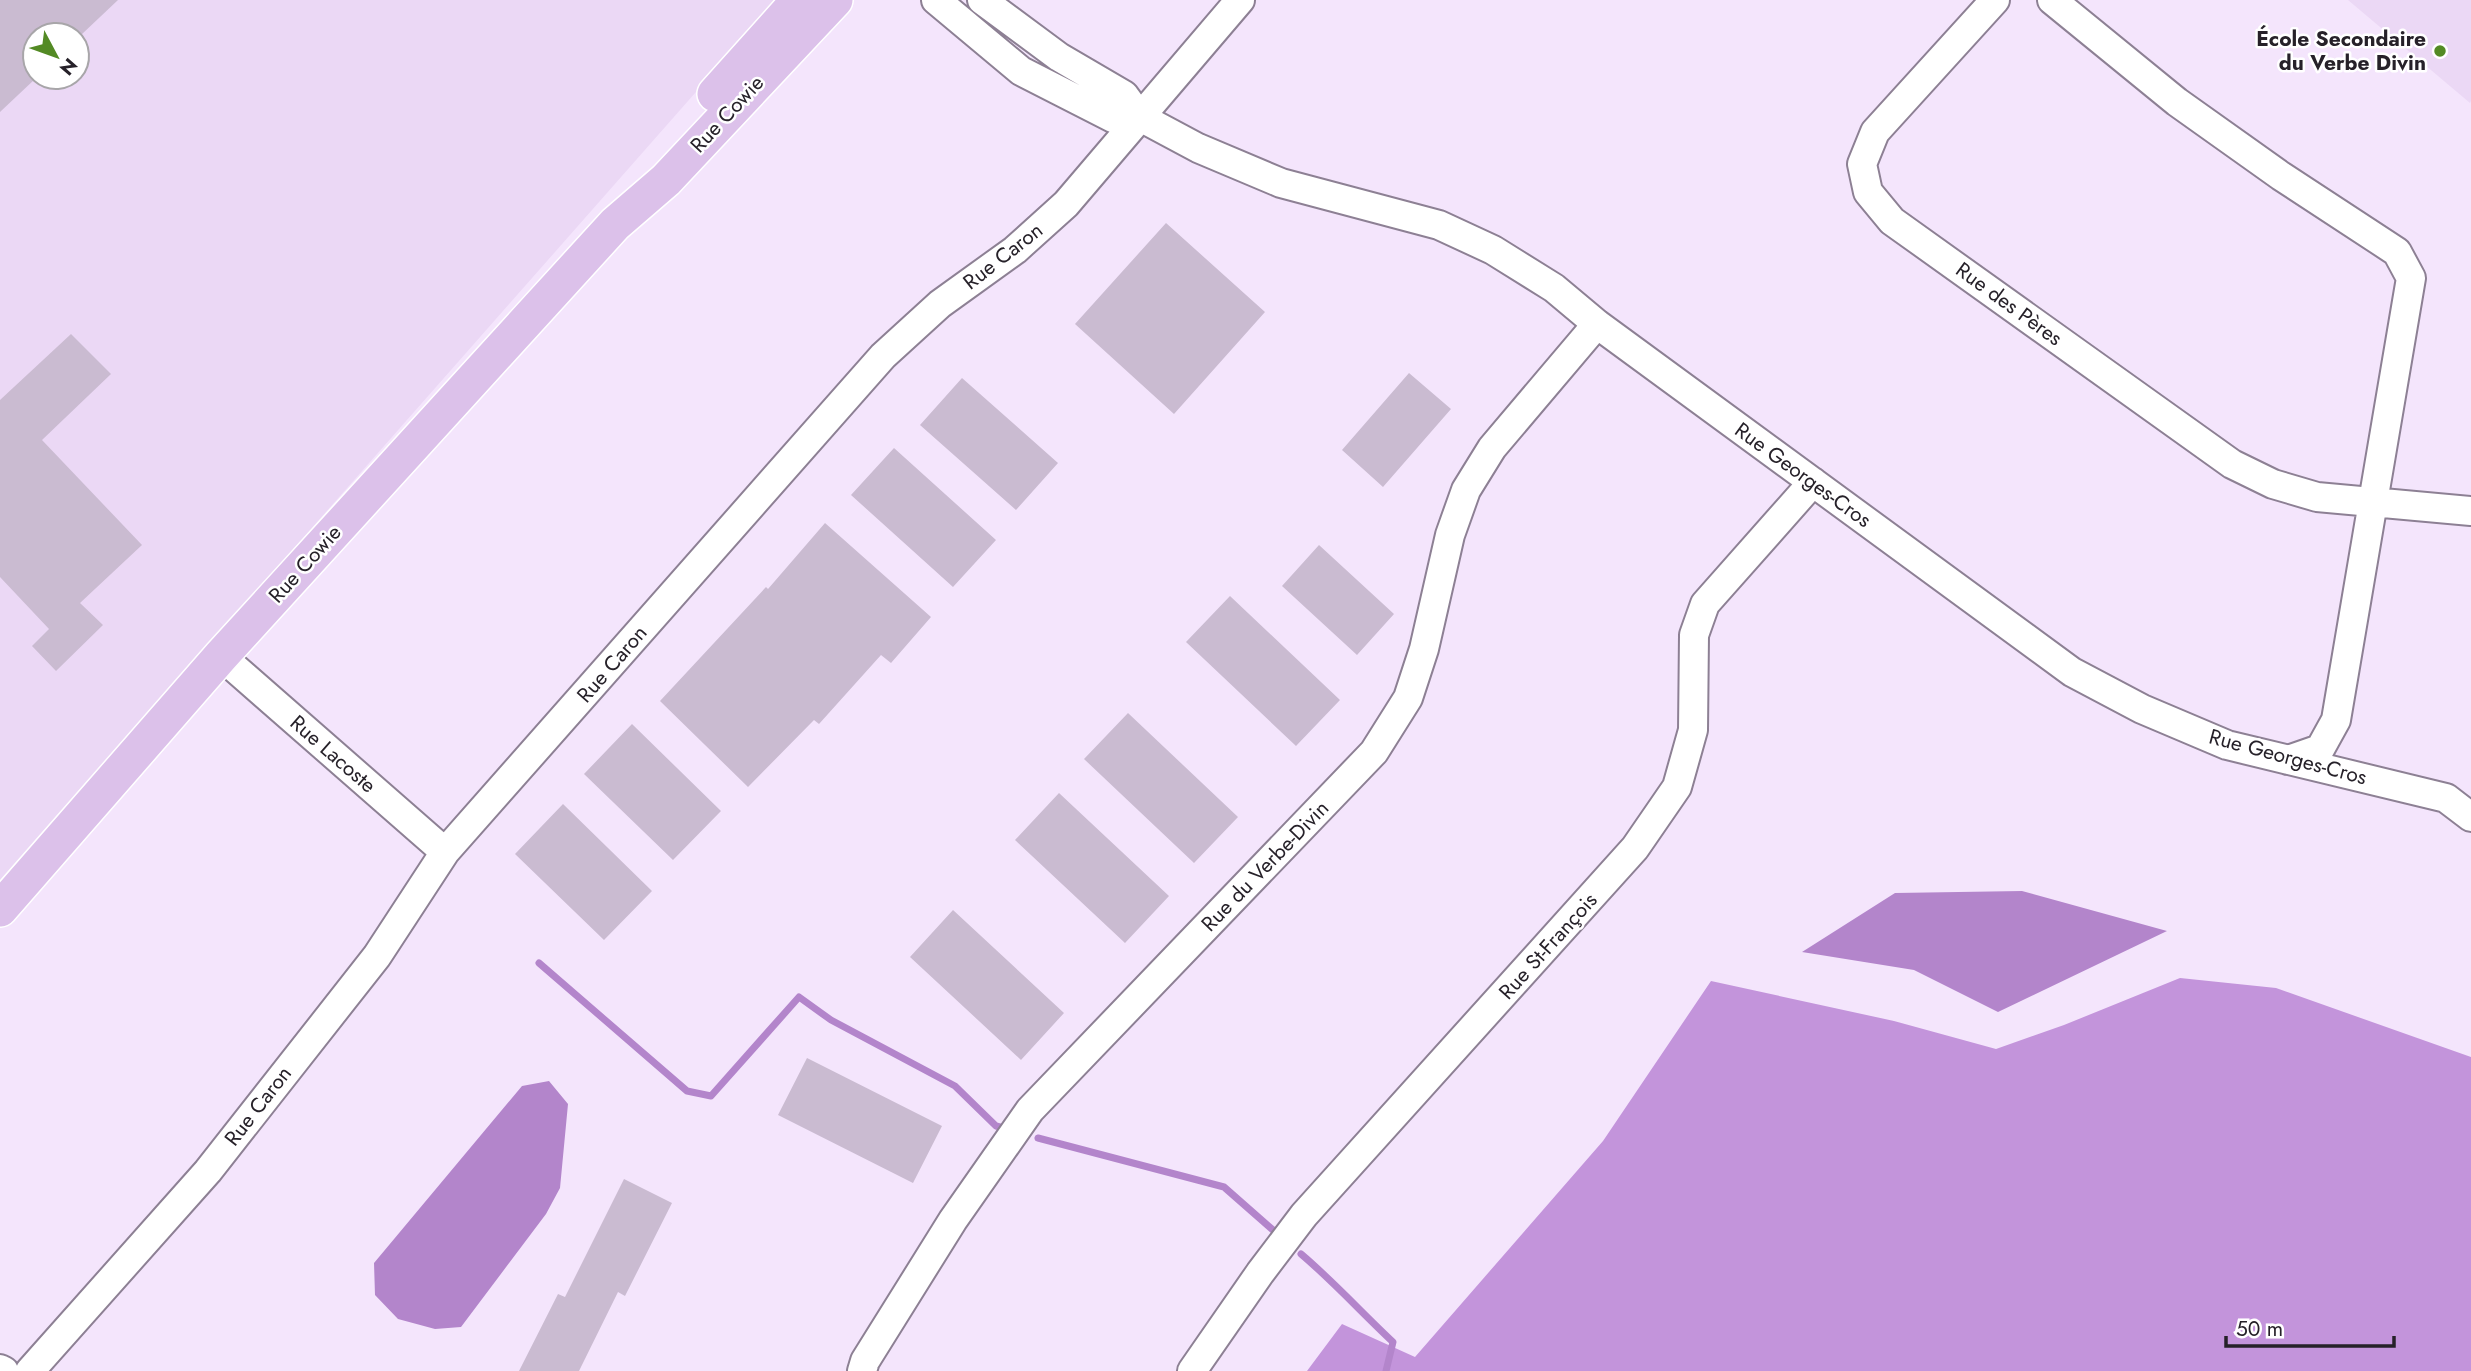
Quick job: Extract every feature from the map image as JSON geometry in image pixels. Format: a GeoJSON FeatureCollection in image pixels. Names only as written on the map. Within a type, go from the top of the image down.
{"type":"FeatureCollection","features":[{"type":"Feature","properties":{"kind":"main road","name":"Rue Cowie"},"geometry":{"type":"LineString","coordinates":[[615,224],[649,167],[799,0]]}},
{"type":"Feature","properties":{"kind":"main road","name":"Rue Cowie"},"geometry":{"type":"LineString","coordinates":[[3,900],[221,656],[615,224],[666,180],[835,0]]}},
{"type":"Feature","properties":{"kind":"street","name":"Rue Georges-Cros"},"geometry":{"type":"LineString","coordinates":[[936,0],[1021,71],[1113,118],[1140,117]]}},
{"type":"Feature","properties":{"kind":"street","name":"Rue Georges-Cros"},"geometry":{"type":"LineString","coordinates":[[982,0],[1059,57],[1124,95],[1140,117],[1198,148],[1281,183],[1439,225],[1493,250],[1554,288],[1597,324],[2072,671],[2142,709],[2227,745],[2446,798],[2471,817]]}},
{"type":"Feature","properties":{"kind":"street","name":"Rue Caron"},"geometry":{"type":"LineString","coordinates":[[30,1371],[208,1171],[377,956],[445,852],[883,356],[940,304],[1015,250],[1066,204],[1240,0]]}},
{"type":"Feature","properties":{"kind":"street","name":"Rue des Pères"},"geometry":{"type":"LineString","coordinates":[[1995,0],[1875,132],[1862,164],[1868,192],[1892,221],[2232,464],[2273,484],[2317,497],[2471,511]]}},
{"type":"Feature","properties":{"kind":"street"},"geometry":{"type":"LineString","coordinates":[[2052,0],[2178,102],[2281,176],[2397,252],[2411,278],[2336,720],[2320,749],[2288,760]]}},
{"type":"Feature","properties":{"kind":"street"},"geometry":{"type":"LineString","coordinates":[[1000,53],[1018,27]]}},
{"type":"Feature","properties":{"kind":"street","name":"Rue du Verbe-Divin"},"geometry":{"type":"LineString","coordinates":[[862,1371],[865,1361],[953,1220],[1030,1110],[1374,752],[1408,698],[1424,649],[1450,535],[1466,490],[1492,447],[1597,324]]}},
{"type":"Feature","properties":{"kind":"street","name":"Rue St-François"},"geometry":{"type":"LineString","coordinates":[[1192,1371],[1304,1215],[1635,848],[1677,787],[1693,730],[1694,635],[1705,604],[1813,482]]}},
{"type":"Feature","properties":{"kind":"street","name":"Rue Lacoste"},"geometry":{"type":"LineString","coordinates":[[221,656],[445,852]]}},
{"type":"Feature","properties":{"kind":"shaded area"},"geometry":{"type":"Polygon","coordinates":[[[0,0],[777,0],[0,882],[0,0]]]}},
{"type":"Feature","properties":{"kind":"shaded area","name":"École Secondaire du Verbe Divin"},"geometry":{"type":"Polygon","coordinates":[[[2348,0],[2471,0],[2470,103],[2348,0]]]}},
{"type":"Feature","properties":{"kind":"shaded area"},"geometry":{"type":"Polygon","coordinates":[[[2022,891],[2167,931],[1998,1012],[1914,970],[1802,952],[1895,893],[2022,891]]]}},
{"type":"Feature","properties":{"kind":"shaded area"},"geometry":{"type":"Polygon","coordinates":[[[2180,978],[2276,988],[2471,1057],[2471,1371],[1307,1371],[1342,1324],[1415,1357],[1603,1141],[1711,981],[1894,1021],[1996,1049],[2180,978]]]}},
{"type":"Feature","properties":{"kind":"shaded area"},"geometry":{"type":"Polygon","coordinates":[[[549,1081],[568,1104],[560,1188],[546,1214],[461,1327],[435,1329],[398,1319],[375,1295],[374,1263],[522,1086],[549,1081]]]}},
{"type":"Feature","properties":{"kind":"building"},"geometry":{"type":"Polygon","coordinates":[[[0,0],[118,0],[91,26],[91,21],[21,21],[22,91],[0,112],[0,0]]]}},
{"type":"Feature","properties":{"kind":"building"},"geometry":{"type":"Polygon","coordinates":[[[1166,223],[1265,312],[1174,414],[1075,324],[1166,223]]]}},
{"type":"Feature","properties":{"kind":"building"},"geometry":{"type":"Polygon","coordinates":[[[71,334],[111,374],[42,440],[142,545],[80,603],[103,625],[56,671],[32,646],[49,629],[0,577],[0,400],[71,334]]]}},
{"type":"Feature","properties":{"kind":"building"},"geometry":{"type":"Polygon","coordinates":[[[1409,373],[1451,409],[1383,487],[1342,450],[1409,373]]]}},
{"type":"Feature","properties":{"kind":"building"},"geometry":{"type":"Polygon","coordinates":[[[962,378],[1058,463],[1016,510],[920,425],[962,378]]]}},
{"type":"Feature","properties":{"kind":"building"},"geometry":{"type":"Polygon","coordinates":[[[894,448],[996,540],[953,587],[851,495],[894,448]]]}},
{"type":"Feature","properties":{"kind":"building"},"geometry":{"type":"Polygon","coordinates":[[[825,523],[931,617],[891,663],[881,655],[819,724],[814,720],[748,787],[660,701],[766,587],[768,589],[825,523]]]}},
{"type":"Feature","properties":{"kind":"building"},"geometry":{"type":"Polygon","coordinates":[[[1319,545],[1394,614],[1357,655],[1282,586],[1319,545]]]}},
{"type":"Feature","properties":{"kind":"building"},"geometry":{"type":"Polygon","coordinates":[[[1230,596],[1340,700],[1296,746],[1186,642],[1230,596]]]}},
{"type":"Feature","properties":{"kind":"building"},"geometry":{"type":"Polygon","coordinates":[[[1128,713],[1238,817],[1194,863],[1084,759],[1128,713]]]}},
{"type":"Feature","properties":{"kind":"building"},"geometry":{"type":"Polygon","coordinates":[[[632,724],[721,811],[673,860],[584,774],[632,724]]]}},
{"type":"Feature","properties":{"kind":"building"},"geometry":{"type":"Polygon","coordinates":[[[1059,793],[1169,896],[1125,943],[1015,840],[1059,793]]]}},
{"type":"Feature","properties":{"kind":"building"},"geometry":{"type":"Polygon","coordinates":[[[563,804],[652,891],[604,940],[515,854],[563,804]]]}},
{"type":"Feature","properties":{"kind":"building"},"geometry":{"type":"Polygon","coordinates":[[[953,910],[1064,1013],[1021,1060],[910,957],[953,910]]]}},
{"type":"Feature","properties":{"kind":"building"},"geometry":{"type":"Polygon","coordinates":[[[807,1058],[942,1126],[913,1183],[778,1115],[807,1058]]]}},
{"type":"Feature","properties":{"kind":"building"},"geometry":{"type":"Polygon","coordinates":[[[624,1179],[672,1203],[625,1296],[618,1292],[579,1371],[519,1371],[558,1294],[565,1297],[624,1179]]]}},
{"type":"Feature","properties":{"kind":"waterway"},"geometry":{"type":"LineString","coordinates":[[539,963],[687,1091],[711,1096],[799,997],[831,1020],[955,1086],[1000,1127]]}},
{"type":"Feature","properties":{"kind":"waterway"},"geometry":{"type":"LineString","coordinates":[[1038,1138],[1224,1187],[1273,1230]]}},
{"type":"Feature","properties":{"kind":"waterway"},"geometry":{"type":"LineString","coordinates":[[1301,1254],[1393,1342],[1386,1371]]}},
{"type":"Feature","properties":{"kind":"place","name":"École Secondaire du Verbe Divin"},"geometry":{"type":"Point","coordinates":[2440,51]}}]}
